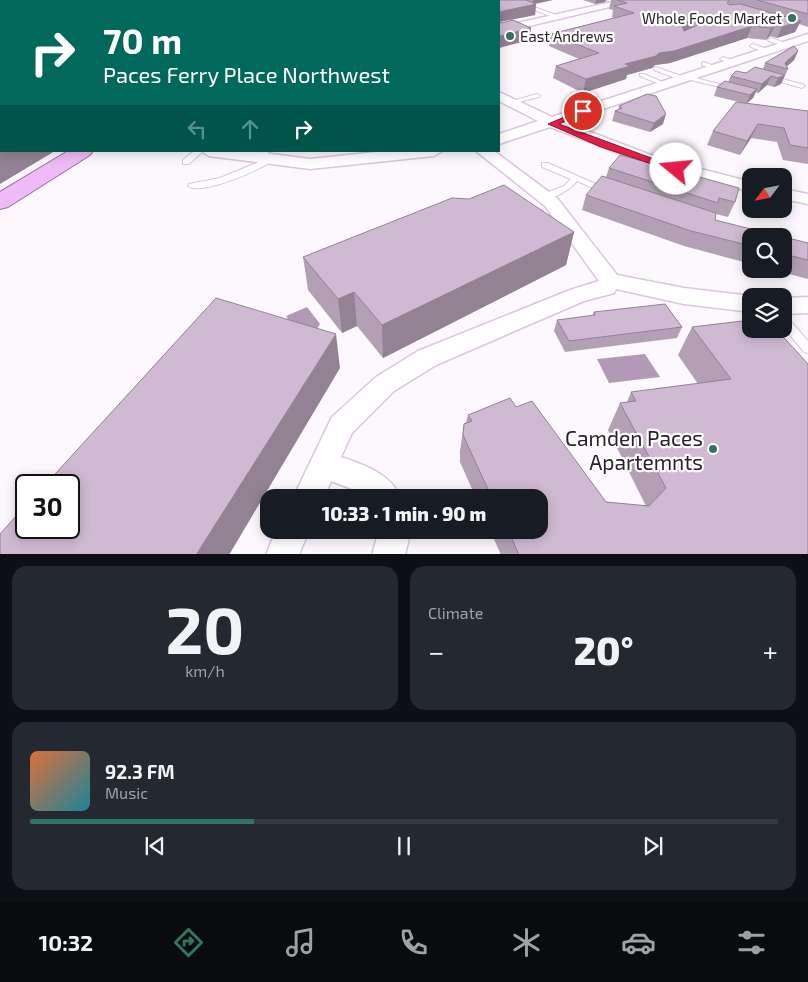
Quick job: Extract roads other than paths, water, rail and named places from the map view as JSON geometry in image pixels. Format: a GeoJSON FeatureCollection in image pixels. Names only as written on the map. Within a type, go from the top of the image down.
{"type":"FeatureCollection","features":[{"type":"Feature","properties":{"kind":"main road"},"geometry":{"type":"LineString","coordinates":[[0,202],[81,152]]}},
{"type":"Feature","properties":{"kind":"street"},"geometry":{"type":"LineString","coordinates":[[500,30],[619,3]]}},
{"type":"Feature","properties":{"kind":"street"},"geometry":{"type":"LineString","coordinates":[[500,139],[552,124],[694,72],[729,63],[763,46],[784,44],[805,32]]}},
{"type":"Feature","properties":{"kind":"street"},"geometry":{"type":"LineString","coordinates":[[505,99],[552,124],[604,145],[665,165],[742,185]]}},
{"type":"Feature","properties":{"kind":"street"},"geometry":{"type":"LineString","coordinates":[[222,152],[266,155],[310,164],[424,152]]}},
{"type":"Feature","properties":{"kind":"street"},"geometry":{"type":"LineString","coordinates":[[485,152],[551,202],[610,281],[684,296],[742,303]]}},
{"type":"Feature","properties":{"kind":"street"},"geometry":{"type":"LineString","coordinates":[[519,199],[540,194]]}},
{"type":"Feature","properties":{"kind":"street"},"geometry":{"type":"LineString","coordinates":[[792,196],[808,199]]}},
{"type":"Feature","properties":{"kind":"street"},"geometry":{"type":"LineString","coordinates":[[312,489],[342,425],[385,384],[427,358],[578,295],[606,288],[610,281]]}},
{"type":"Feature","properties":{"kind":"street"},"geometry":{"type":"LineString","coordinates":[[792,306],[808,305]]}},
{"type":"Feature","properties":{"kind":"street"},"geometry":{"type":"LineString","coordinates":[[323,465],[362,478],[375,489]]}},
{"type":"Feature","properties":{"kind":"street"},"geometry":{"type":"LineString","coordinates":[[282,554],[289,539]]}},
{"type":"Feature","properties":{"kind":"street"},"geometry":{"type":"LineString","coordinates":[[388,554],[392,539]]}},
{"type":"Feature","properties":{"kind":"lane"},"geometry":{"type":"LineString","coordinates":[[514,0],[576,12]]}},
{"type":"Feature","properties":{"kind":"lane"},"geometry":{"type":"LineString","coordinates":[[656,69],[694,72],[736,90]]}},
{"type":"Feature","properties":{"kind":"lane"},"geometry":{"type":"LineString","coordinates":[[760,74],[802,86]]}},
{"type":"Feature","properties":{"kind":"lane"},"geometry":{"type":"LineString","coordinates":[[642,75],[664,84]]}},
{"type":"Feature","properties":{"kind":"lane"},"geometry":{"type":"LineString","coordinates":[[505,99],[536,96]]}},
{"type":"Feature","properties":{"kind":"lane"},"geometry":{"type":"LineString","coordinates":[[665,165],[678,149]]}},
{"type":"Feature","properties":{"kind":"lane"},"geometry":{"type":"LineString","coordinates":[[186,162],[198,152]]}},
{"type":"Feature","properties":{"kind":"lane"},"geometry":{"type":"LineString","coordinates":[[192,186],[210,185],[234,178],[266,155]]}},
{"type":"Feature","properties":{"kind":"lane"},"geometry":{"type":"LineString","coordinates":[[545,166],[610,192]]}},
{"type":"Feature","properties":{"kind":"lane"},"geometry":{"type":"LineString","coordinates":[[540,194],[567,188],[576,178]]}},
{"type":"Feature","properties":{"kind":"lane"},"geometry":{"type":"LineString","coordinates":[[792,331],[808,350]]}},
{"type":"Feature","properties":{"kind":"place","name":"Whole Foods Market"},"geometry":{"type":"Point","coordinates":[792,18]}},
{"type":"Feature","properties":{"kind":"place","name":"East Andrews"},"geometry":{"type":"Point","coordinates":[510,36]}},
{"type":"Feature","properties":{"kind":"place","name":"Camden Paces Apartemnts"},"geometry":{"type":"Point","coordinates":[713,449]}}]}
